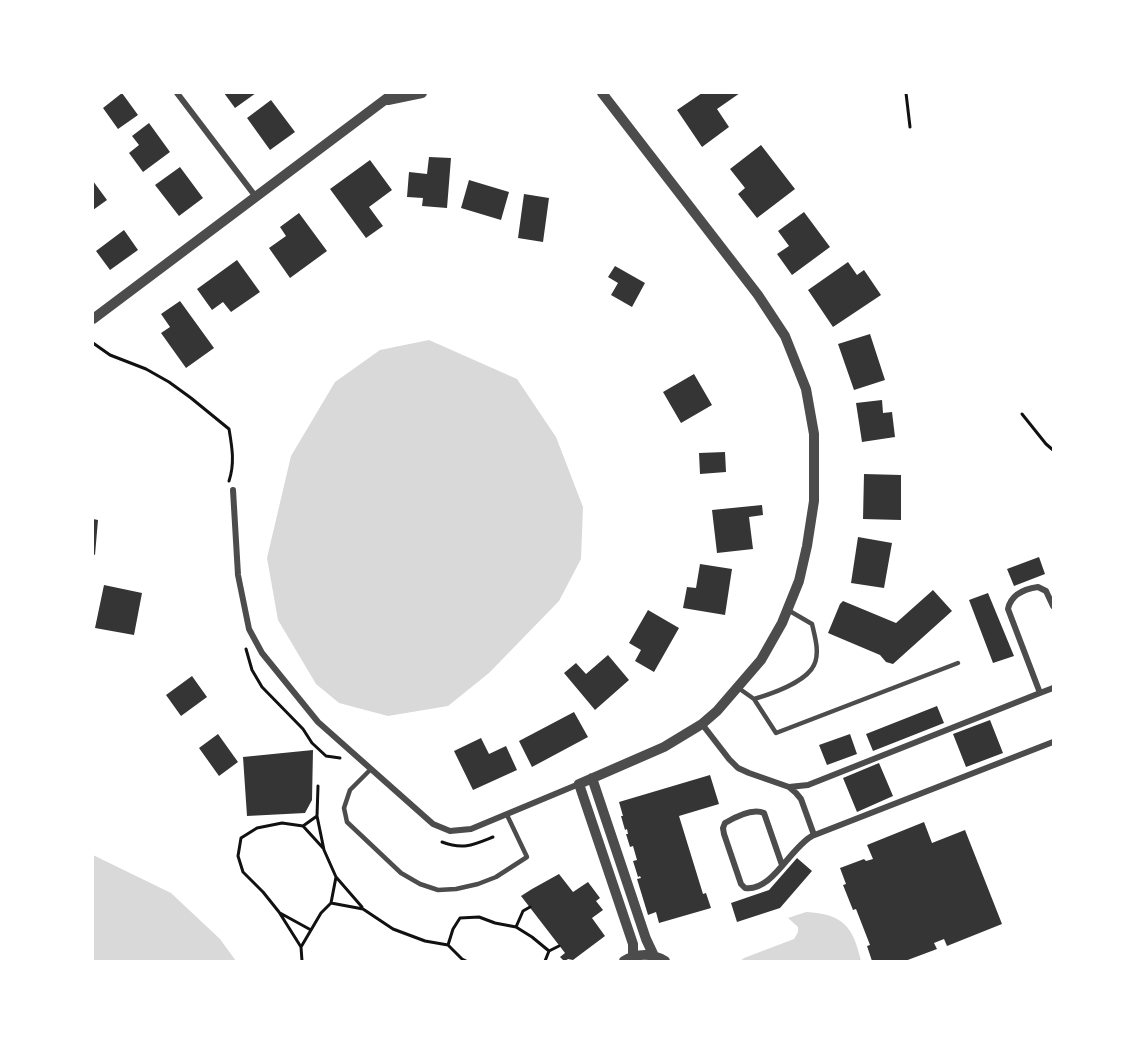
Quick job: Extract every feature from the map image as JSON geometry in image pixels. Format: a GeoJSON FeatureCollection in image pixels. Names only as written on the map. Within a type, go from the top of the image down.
{"type":"FeatureCollection","features":[{"type":"Feature","properties":{"kind":"street"},"geometry":{"type":"LineString","coordinates":[[177,93],[256,197]]}},
{"type":"Feature","properties":{"kind":"street"},"geometry":{"type":"LineString","coordinates":[[94,316],[394,93]]}},
{"type":"Feature","properties":{"kind":"street"},"geometry":{"type":"LineString","coordinates":[[384,100],[422,93]]}},
{"type":"Feature","properties":{"kind":"street"},"geometry":{"type":"LineString","coordinates":[[230,488],[238,575],[249,629],[262,653],[318,722],[433,824],[450,831],[471,829],[507,815],[664,747],[702,724],[717,711],[761,660],[782,624],[799,581],[814,501],[814,434],[806,389],[785,336],[758,295],[602,93]]}},
{"type":"Feature","properties":{"kind":"street"},"geometry":{"type":"LineString","coordinates":[[1040,693],[1008,606],[1015,595],[1038,587],[1048,593],[1053,606]]}},
{"type":"Feature","properties":{"kind":"street"},"geometry":{"type":"LineString","coordinates":[[789,787],[808,785],[1053,687]]}},
{"type":"Feature","properties":{"kind":"street"},"geometry":{"type":"LineString","coordinates":[[702,724],[738,768],[789,787],[800,797],[814,835]]}},
{"type":"Feature","properties":{"kind":"street"},"geometry":{"type":"LineString","coordinates":[[782,865],[765,814],[755,811],[725,823],[724,834],[742,887],[750,889],[762,885],[782,865],[804,842],[814,835],[1053,742]]}},
{"type":"Feature","properties":{"kind":"street"},"geometry":{"type":"LineString","coordinates":[[592,778],[646,939],[654,956]]}},
{"type":"Feature","properties":{"kind":"street"},"geometry":{"type":"LineString","coordinates":[[579,784],[633,944],[628,959]]}},
{"type":"Feature","properties":{"kind":"street"},"geometry":{"type":"LineString","coordinates":[[628,959],[649,954],[665,961]]}},
{"type":"Feature","properties":{"kind":"lane"},"geometry":{"type":"LineString","coordinates":[[754,699],[777,692],[808,674],[815,664],[817,645],[812,624],[788,610]]}},
{"type":"Feature","properties":{"kind":"lane"},"geometry":{"type":"LineString","coordinates":[[737,687],[754,699],[776,733],[958,663]]}},
{"type":"Feature","properties":{"kind":"lane"},"geometry":{"type":"LineString","coordinates":[[370,769],[350,790],[344,808],[347,822],[401,873],[420,884],[438,890],[478,884],[496,877],[527,857],[507,815]]}},
{"type":"Feature","properties":{"kind":"path"},"geometry":{"type":"LineString","coordinates":[[906,93],[910,127]]}},
{"type":"Feature","properties":{"kind":"path"},"geometry":{"type":"LineString","coordinates":[[93,344],[110,355],[146,369],[169,382],[229,429],[233,457],[230,488]]}},
{"type":"Feature","properties":{"kind":"path"},"geometry":{"type":"LineString","coordinates":[[1022,414],[1053,450]]}},
{"type":"Feature","properties":{"kind":"path"},"geometry":{"type":"LineString","coordinates":[[246,649],[252,670],[262,687],[303,729],[312,743],[326,756],[340,758],[362,778]]}},
{"type":"Feature","properties":{"kind":"path"},"geometry":{"type":"LineString","coordinates":[[318,786],[317,816],[324,849],[336,877],[363,909],[393,929],[425,941],[448,945],[465,961]]}},
{"type":"Feature","properties":{"kind":"path"},"geometry":{"type":"LineString","coordinates":[[303,826],[317,816]]}},
{"type":"Feature","properties":{"kind":"path"},"geometry":{"type":"LineString","coordinates":[[302,961],[301,947],[279,912],[243,872],[238,856],[241,838],[257,828],[282,823],[303,826],[324,849]]}},
{"type":"Feature","properties":{"kind":"path"},"geometry":{"type":"LineString","coordinates":[[441,841],[451,845],[470,847],[493,837]]}},
{"type":"Feature","properties":{"kind":"path"},"geometry":{"type":"LineString","coordinates":[[301,947],[321,913],[330,903],[336,877]]}},
{"type":"Feature","properties":{"kind":"path"},"geometry":{"type":"LineString","coordinates":[[330,903],[363,909]]}},
{"type":"Feature","properties":{"kind":"path"},"geometry":{"type":"LineString","coordinates":[[516,927],[523,911],[530,907]]}},
{"type":"Feature","properties":{"kind":"path"},"geometry":{"type":"LineString","coordinates":[[279,912],[311,930]]}},
{"type":"Feature","properties":{"kind":"path"},"geometry":{"type":"LineString","coordinates":[[448,945],[453,929],[460,918],[479,917],[495,924],[516,927],[549,951]]}},
{"type":"Feature","properties":{"kind":"path"},"geometry":{"type":"LineString","coordinates":[[545,961],[549,951],[559,946]]}},
{"type":"Feature","properties":{"kind":"shaded area"},"geometry":{"type":"Polygon","coordinates":[[[429,340],[517,379],[556,437],[583,507],[581,559],[559,601],[489,673],[448,706],[388,716],[339,703],[316,684],[278,620],[267,558],[291,456],[335,382],[380,350],[429,340]]]}},
{"type":"Feature","properties":{"kind":"shaded area"},"geometry":{"type":"Polygon","coordinates":[[[93,855],[171,893],[220,939],[236,961],[93,961],[93,855]]]}},
{"type":"Feature","properties":{"kind":"shaded area"},"geometry":{"type":"Polygon","coordinates":[[[806,912],[829,916],[844,924],[854,939],[861,961],[740,961],[794,939],[798,927],[788,918],[806,912]]]}},
{"type":"Feature","properties":{"kind":"building"},"geometry":{"type":"Polygon","coordinates":[[[122,93],[138,115],[118,129],[103,108],[122,93]]]}},
{"type":"Feature","properties":{"kind":"building"},"geometry":{"type":"Polygon","coordinates":[[[224,93],[256,93],[235,108],[224,93]]]}},
{"type":"Feature","properties":{"kind":"building"},"geometry":{"type":"Polygon","coordinates":[[[702,93],[740,93],[717,109],[729,127],[702,147],[677,110],[702,93]]]}},
{"type":"Feature","properties":{"kind":"building"},"geometry":{"type":"Polygon","coordinates":[[[271,100],[295,132],[270,150],[247,118],[271,100]]]}},
{"type":"Feature","properties":{"kind":"building"},"geometry":{"type":"Polygon","coordinates":[[[149,123],[170,152],[143,172],[129,153],[139,145],[132,136],[149,123]]]}},
{"type":"Feature","properties":{"kind":"building"},"geometry":{"type":"Polygon","coordinates":[[[761,145],[795,189],[757,218],[738,194],[745,188],[730,169],[761,145]]]}},
{"type":"Feature","properties":{"kind":"building"},"geometry":{"type":"Polygon","coordinates":[[[429,157],[451,158],[447,208],[422,206],[423,198],[407,197],[409,172],[427,174],[429,157]]]}},
{"type":"Feature","properties":{"kind":"building"},"geometry":{"type":"Polygon","coordinates":[[[370,160],[392,190],[369,207],[383,226],[366,238],[330,189],[370,160]]]}},
{"type":"Feature","properties":{"kind":"building"},"geometry":{"type":"Polygon","coordinates":[[[180,167],[203,198],[179,216],[155,185],[180,167]]]}},
{"type":"Feature","properties":{"kind":"building"},"geometry":{"type":"Polygon","coordinates":[[[469,180],[509,192],[501,220],[461,208],[469,180]]]}},
{"type":"Feature","properties":{"kind":"building"},"geometry":{"type":"Polygon","coordinates":[[[93,181],[107,200],[93,210],[93,181]]]}},
{"type":"Feature","properties":{"kind":"building"},"geometry":{"type":"Polygon","coordinates":[[[524,194],[549,198],[543,242],[518,238],[524,194]]]}},
{"type":"Feature","properties":{"kind":"building"},"geometry":{"type":"Polygon","coordinates":[[[804,212],[830,247],[792,275],[777,254],[789,246],[778,231],[804,212]]]}},
{"type":"Feature","properties":{"kind":"building"},"geometry":{"type":"Polygon","coordinates":[[[299,213],[327,251],[290,278],[269,248],[286,236],[280,227],[299,213]]]}},
{"type":"Feature","properties":{"kind":"building"},"geometry":{"type":"Polygon","coordinates":[[[124,230],[138,250],[110,270],[96,251],[124,230]]]}},
{"type":"Feature","properties":{"kind":"building"},"geometry":{"type":"Polygon","coordinates":[[[237,260],[260,292],[231,312],[223,302],[212,310],[197,289],[237,260]]]}},
{"type":"Feature","properties":{"kind":"building"},"geometry":{"type":"Polygon","coordinates":[[[848,262],[857,275],[864,270],[881,295],[833,327],[808,290],[848,262]]]}},
{"type":"Feature","properties":{"kind":"building"},"geometry":{"type":"Polygon","coordinates":[[[615,266],[645,283],[632,307],[611,295],[618,283],[608,277],[615,266]]]}},
{"type":"Feature","properties":{"kind":"building"},"geometry":{"type":"Polygon","coordinates":[[[180,301],[214,348],[186,368],[161,333],[170,327],[161,314],[180,301]]]}},
{"type":"Feature","properties":{"kind":"building"},"geometry":{"type":"Polygon","coordinates":[[[870,334],[885,380],[854,390],[838,344],[870,334]]]}},
{"type":"Feature","properties":{"kind":"building"},"geometry":{"type":"Polygon","coordinates":[[[694,374],[712,405],[681,423],[663,392],[694,374]]]}},
{"type":"Feature","properties":{"kind":"building"},"geometry":{"type":"Polygon","coordinates":[[[882,400],[883,413],[892,412],[895,437],[862,442],[856,403],[882,400]]]}},
{"type":"Feature","properties":{"kind":"building"},"geometry":{"type":"Polygon","coordinates":[[[725,452],[726,472],[700,474],[699,453],[725,452]]]}},
{"type":"Feature","properties":{"kind":"building"},"geometry":{"type":"Polygon","coordinates":[[[864,474],[901,475],[901,520],[863,519],[864,474]]]}},
{"type":"Feature","properties":{"kind":"building"},"geometry":{"type":"Polygon","coordinates":[[[762,505],[763,515],[749,517],[753,549],[717,553],[712,510],[762,505]]]}},
{"type":"Feature","properties":{"kind":"building"},"geometry":{"type":"Polygon","coordinates":[[[93,519],[98,520],[95,555],[93,554],[93,519]]]}},
{"type":"Feature","properties":{"kind":"building"},"geometry":{"type":"Polygon","coordinates":[[[858,537],[892,543],[884,588],[851,583],[858,537]]]}},
{"type":"Feature","properties":{"kind":"building"},"geometry":{"type":"Polygon","coordinates":[[[1039,557],[1045,574],[1014,586],[1007,569],[1039,557]]]}},
{"type":"Feature","properties":{"kind":"building"},"geometry":{"type":"Polygon","coordinates":[[[700,564],[732,569],[725,615],[683,608],[687,587],[696,588],[700,564]]]}},
{"type":"Feature","properties":{"kind":"building"},"geometry":{"type":"Polygon","coordinates":[[[104,585],[142,593],[134,635],[95,628],[104,585]]]}},
{"type":"Feature","properties":{"kind":"building"},"geometry":{"type":"Polygon","coordinates":[[[933,590],[952,611],[893,664],[886,662],[880,655],[828,633],[843,601],[896,623],[933,590]]]}},
{"type":"Feature","properties":{"kind":"building"},"geometry":{"type":"Polygon","coordinates":[[[988,593],[1014,656],[993,663],[969,600],[988,593]]]}},
{"type":"Feature","properties":{"kind":"building"},"geometry":{"type":"Polygon","coordinates":[[[648,610],[679,628],[654,672],[635,661],[641,650],[629,643],[648,610]]]}},
{"type":"Feature","properties":{"kind":"building"},"geometry":{"type":"Polygon","coordinates":[[[608,655],[629,680],[595,710],[564,673],[576,663],[586,674],[608,655]]]}},
{"type":"Feature","properties":{"kind":"building"},"geometry":{"type":"Polygon","coordinates":[[[192,676],[207,697],[181,716],[166,695],[192,676]]]}},
{"type":"Feature","properties":{"kind":"building"},"geometry":{"type":"Polygon","coordinates":[[[937,706],[944,723],[873,751],[866,734],[937,706]]]}},
{"type":"Feature","properties":{"kind":"building"},"geometry":{"type":"Polygon","coordinates":[[[574,712],[588,737],[532,767],[519,741],[574,712]]]}},
{"type":"Feature","properties":{"kind":"building"},"geometry":{"type":"Polygon","coordinates":[[[990,720],[1003,753],[966,767],[953,734],[990,720]]]}},
{"type":"Feature","properties":{"kind":"building"},"geometry":{"type":"Polygon","coordinates":[[[218,734],[238,762],[219,776],[199,748],[218,734]]]}},
{"type":"Feature","properties":{"kind":"building"},"geometry":{"type":"Polygon","coordinates":[[[850,734],[857,754],[827,765],[819,745],[850,734]]]}},
{"type":"Feature","properties":{"kind":"building"},"geometry":{"type":"Polygon","coordinates":[[[481,738],[489,754],[506,746],[517,770],[473,790],[454,751],[481,738]]]}},
{"type":"Feature","properties":{"kind":"building"},"geometry":{"type":"Polygon","coordinates":[[[313,750],[312,800],[305,813],[247,816],[243,757],[313,750]]]}},
{"type":"Feature","properties":{"kind":"building"},"geometry":{"type":"Polygon","coordinates":[[[879,763],[893,796],[857,812],[843,778],[879,763]]]}},
{"type":"Feature","properties":{"kind":"building"},"geometry":{"type":"Polygon","coordinates":[[[710,775],[719,804],[679,816],[703,894],[706,893],[711,908],[659,923],[656,912],[648,915],[637,879],[641,878],[638,877],[633,861],[637,860],[633,846],[630,847],[619,802],[710,775]]]}},
{"type":"Feature","properties":{"kind":"building"},"geometry":{"type":"Polygon","coordinates":[[[924,822],[932,843],[965,830],[1002,924],[947,946],[944,939],[934,943],[937,949],[905,961],[872,961],[867,946],[870,945],[856,909],[853,910],[843,885],[846,884],[840,868],[864,859],[866,861],[873,859],[867,845],[924,822]]]}},
{"type":"Feature","properties":{"kind":"building"},"geometry":{"type":"Polygon","coordinates":[[[797,858],[812,871],[780,908],[737,922],[731,903],[769,890],[797,858]]]}},
{"type":"Feature","properties":{"kind":"building"},"geometry":{"type":"Polygon","coordinates":[[[559,874],[573,892],[588,882],[600,898],[596,901],[603,910],[592,918],[605,936],[573,960],[565,961],[560,957],[565,953],[521,896],[559,874]]]}}]}
